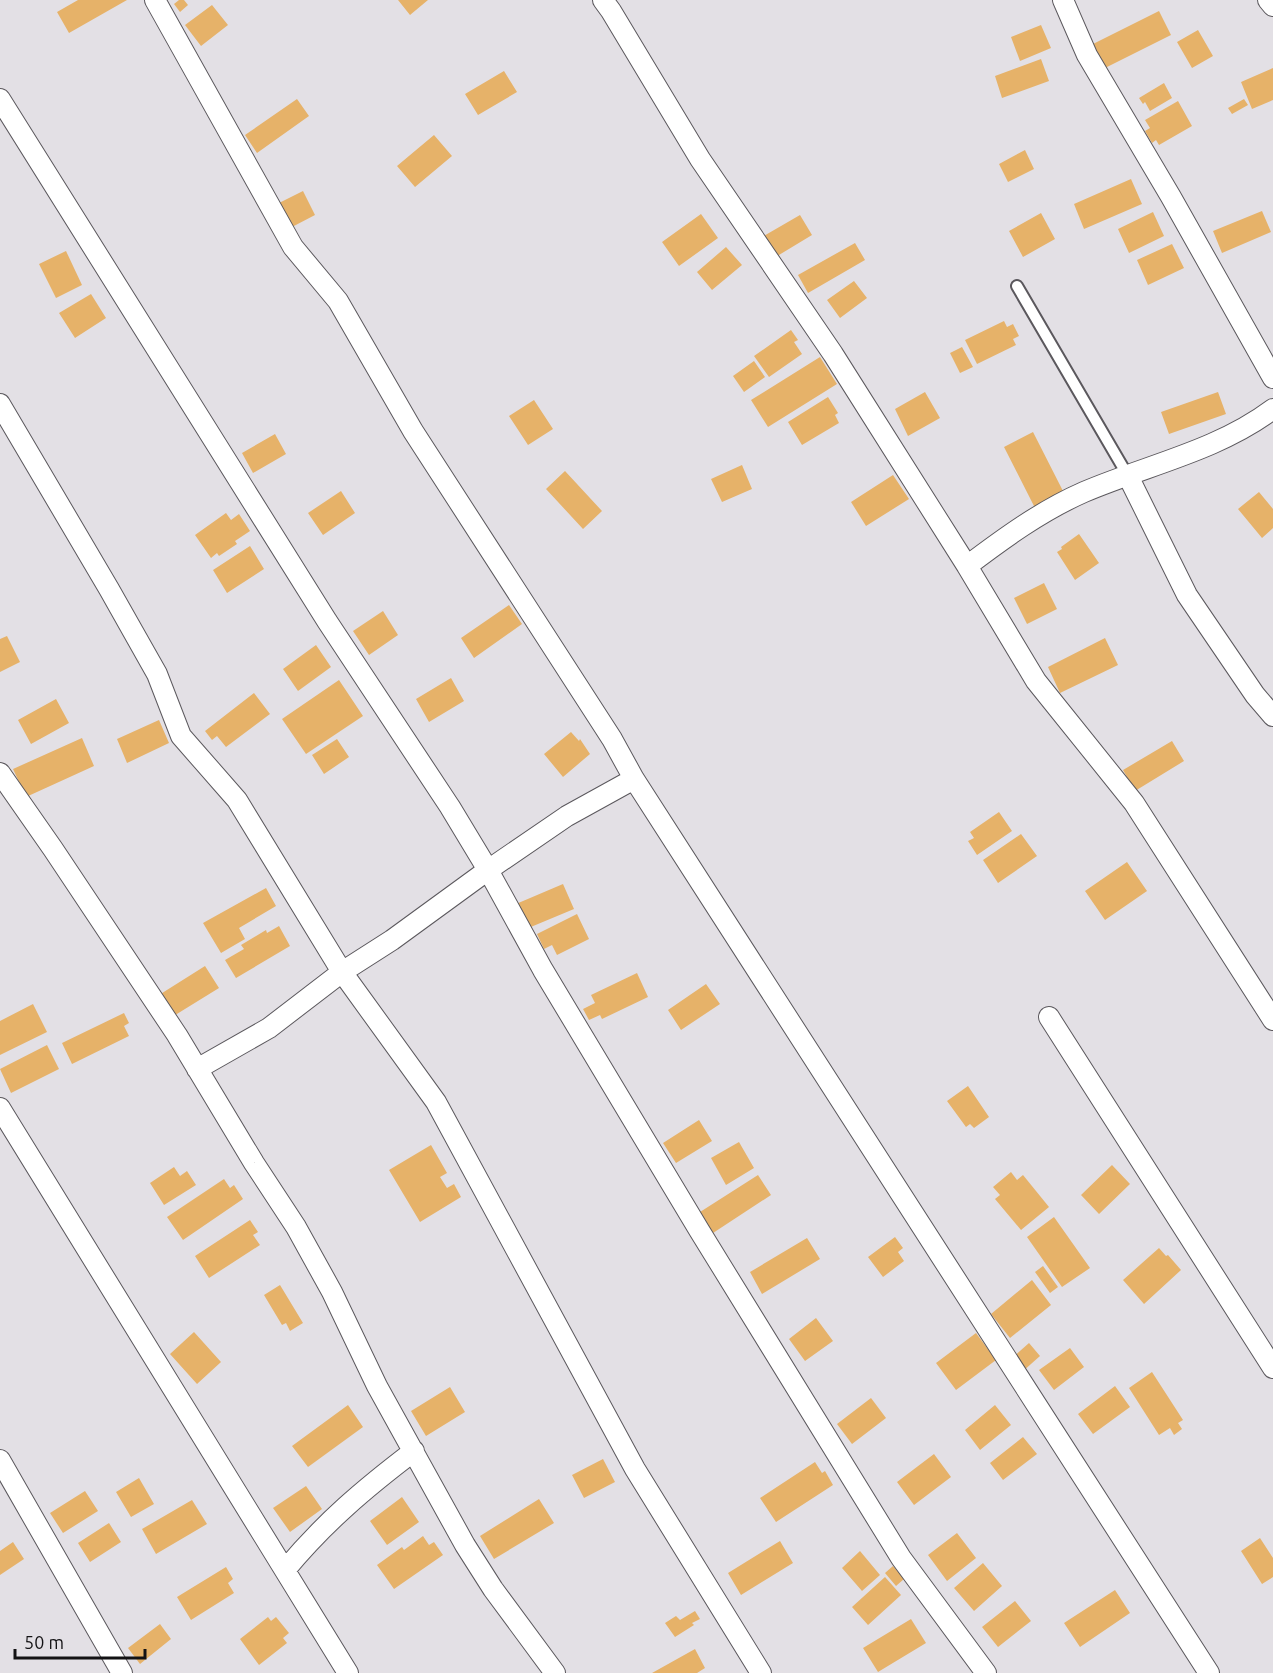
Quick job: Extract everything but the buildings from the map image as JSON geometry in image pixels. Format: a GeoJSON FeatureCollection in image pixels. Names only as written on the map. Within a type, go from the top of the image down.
{"type":"FeatureCollection","features":[{"type":"Feature","properties":{"kind":"street"},"geometry":{"type":"LineString","coordinates":[[155,0],[289,239],[338,301],[413,431],[1209,1673]]}},
{"type":"Feature","properties":{"kind":"street"},"geometry":{"type":"LineString","coordinates":[[603,0],[700,159],[833,354],[967,566],[1036,681],[1134,803],[1273,1020]]}},
{"type":"Feature","properties":{"kind":"street"},"geometry":{"type":"LineString","coordinates":[[1063,0],[1087,55],[1171,197],[1273,378]]}},
{"type":"Feature","properties":{"kind":"street"},"geometry":{"type":"LineString","coordinates":[[1268,0],[1273,6]]}},
{"type":"Feature","properties":{"kind":"street"},"geometry":{"type":"LineString","coordinates":[[0,99],[327,621],[450,807],[543,970],[633,1120],[901,1558],[986,1673]]}},
{"type":"Feature","properties":{"kind":"street"},"geometry":{"type":"LineString","coordinates":[[0,404],[157,674],[181,736],[237,800],[342,972],[436,1102],[635,1469],[761,1673]]}},
{"type":"Feature","properties":{"kind":"street"},"geometry":{"type":"LineString","coordinates":[[967,566],[1028,521],[1083,493],[1233,435],[1273,409]]}},
{"type":"Feature","properties":{"kind":"street"},"geometry":{"type":"LineString","coordinates":[[1128,476],[1186,595],[1273,716]]}},
{"type":"Feature","properties":{"kind":"street"},"geometry":{"type":"LineString","coordinates":[[0,773],[177,1035],[254,1163],[296,1227],[332,1292],[377,1386],[476,1563],[555,1673]]}},
{"type":"Feature","properties":{"kind":"street"},"geometry":{"type":"LineString","coordinates":[[197,1069],[269,1028],[342,972],[392,940],[567,816],[634,779]]}},
{"type":"Feature","properties":{"kind":"street"},"geometry":{"type":"LineString","coordinates":[[1049,1017],[1273,1368]]}},
{"type":"Feature","properties":{"kind":"street"},"geometry":{"type":"LineString","coordinates":[[0,1108],[348,1673]]}},
{"type":"Feature","properties":{"kind":"street"},"geometry":{"type":"LineString","coordinates":[[285,1570],[331,1518],[366,1487],[414,1451]]}},
{"type":"Feature","properties":{"kind":"street"},"geometry":{"type":"LineString","coordinates":[[0,1460],[122,1673]]}},
{"type":"Feature","properties":{"kind":"lane"},"geometry":{"type":"LineString","coordinates":[[1017,286],[1128,476]]}}]}
